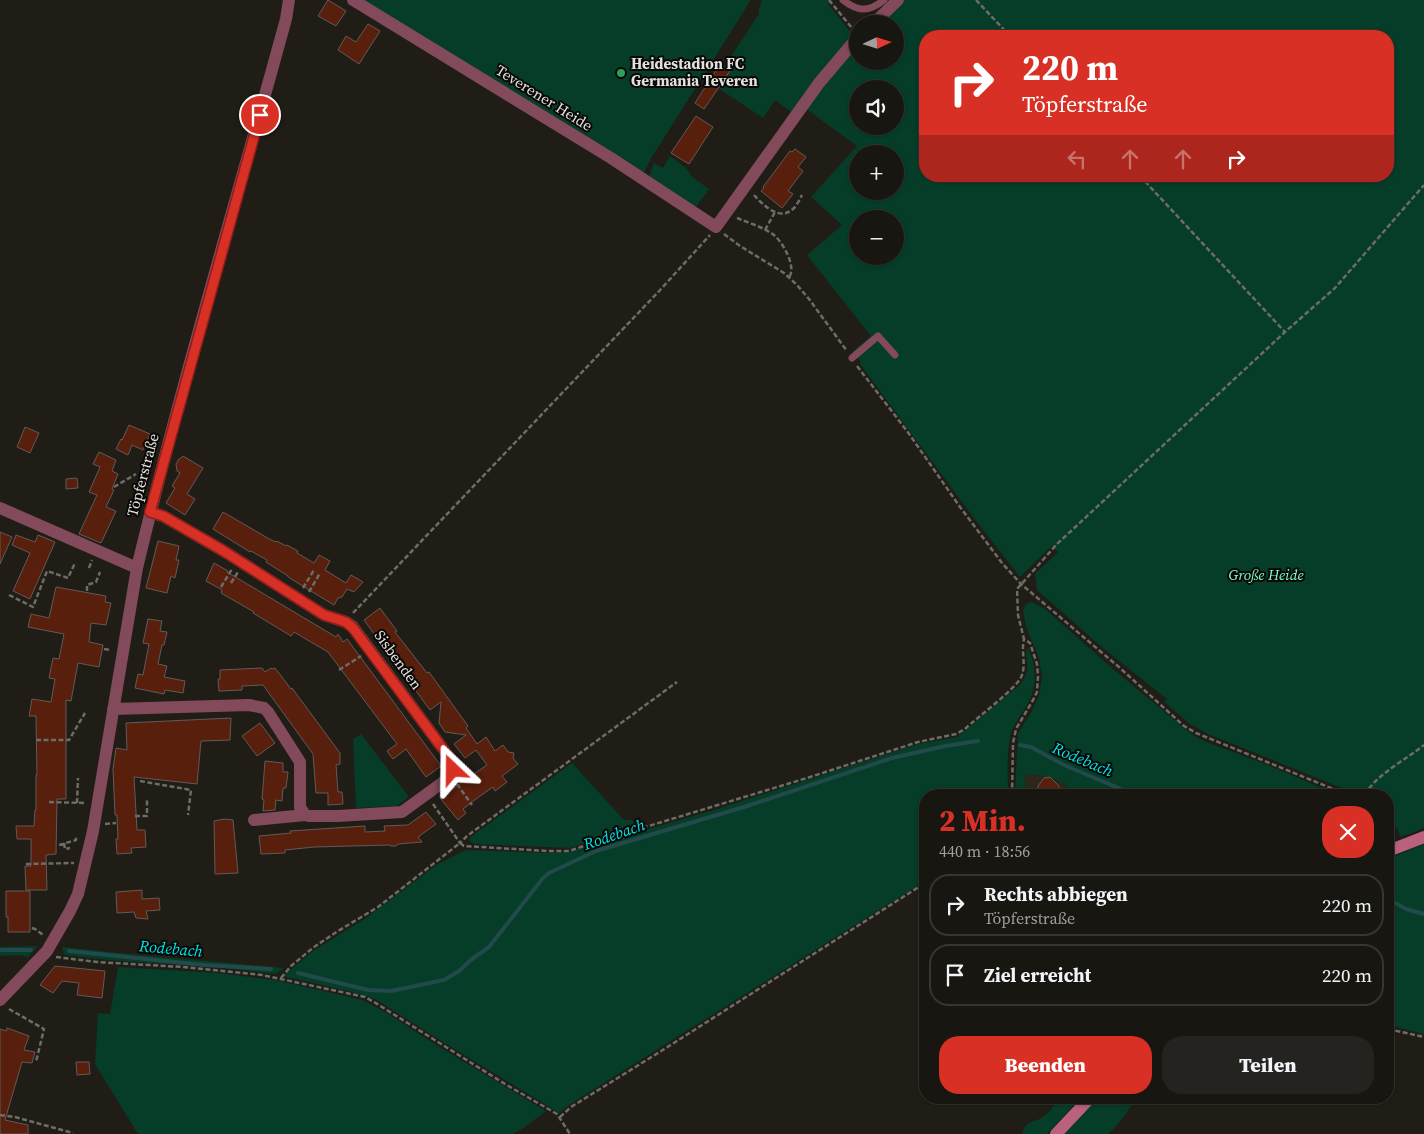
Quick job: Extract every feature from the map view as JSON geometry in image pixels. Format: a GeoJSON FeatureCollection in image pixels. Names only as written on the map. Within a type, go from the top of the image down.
{"type":"FeatureCollection","features":[{"type":"Feature","properties":{"kind":"street","name":"Töpferstraße"},"geometry":{"type":"LineString","coordinates":[[4,1004],[47,951],[78,894],[97,803],[137,568],[150,512],[286,19],[289,0]]}},
{"type":"Feature","properties":{"kind":"street","name":"Teverener Heide"},"geometry":{"type":"LineString","coordinates":[[353,0],[611,158],[716,227]]}},
{"type":"Feature","properties":{"kind":"street"},"geometry":{"type":"LineString","coordinates":[[882,15],[898,0]]}},
{"type":"Feature","properties":{"kind":"street"},"geometry":{"type":"LineString","coordinates":[[716,227],[849,41]]}},
{"type":"Feature","properties":{"kind":"street"},"geometry":{"type":"LineString","coordinates":[[0,508],[137,568]]}},
{"type":"Feature","properties":{"kind":"street","name":"Sisbenden"},"geometry":{"type":"LineString","coordinates":[[150,512],[163,516],[238,559],[324,615],[346,622],[353,628],[452,761],[453,770],[451,775]]}},
{"type":"Feature","properties":{"kind":"street"},"geometry":{"type":"LineString","coordinates":[[113,709],[249,705],[264,708],[300,762],[300,807],[305,815]]}},
{"type":"Feature","properties":{"kind":"street"},"geometry":{"type":"LineString","coordinates":[[254,820],[305,815],[324,816],[402,812],[451,775]]}},
{"type":"Feature","properties":{"kind":"street"},"geometry":{"type":"LineString","coordinates":[[1394,849],[1424,837]]}},
{"type":"Feature","properties":{"kind":"street"},"geometry":{"type":"LineString","coordinates":[[1056,1134],[1084,1104]]}},
{"type":"Feature","properties":{"kind":"lane"},"geometry":{"type":"LineString","coordinates":[[843,0],[855,8],[867,9],[884,0]]}},
{"type":"Feature","properties":{"kind":"lane"},"geometry":{"type":"LineString","coordinates":[[852,358],[878,336],[895,355]]}},
{"type":"Feature","properties":{"kind":"path"},"geometry":{"type":"LineString","coordinates":[[829,0],[849,25]]}},
{"type":"Feature","properties":{"kind":"path"},"geometry":{"type":"LineString","coordinates":[[976,0],[1004,30]]}},
{"type":"Feature","properties":{"kind":"path"},"geometry":{"type":"LineString","coordinates":[[1146,182],[1285,332]]}},
{"type":"Feature","properties":{"kind":"path"},"geometry":{"type":"LineString","coordinates":[[427,795],[464,846],[548,851],[569,850],[807,778],[918,742],[956,734],[965,729],[1015,686],[1022,676],[1022,647],[1024,640],[1018,614],[1017,588],[1020,584],[1057,544],[1285,332],[1335,288],[1424,185]]}},
{"type":"Feature","properties":{"kind":"path"},"geometry":{"type":"LineString","coordinates":[[746,187],[756,198],[780,215],[786,214],[794,208],[802,194]]}},
{"type":"Feature","properties":{"kind":"path"},"geometry":{"type":"LineString","coordinates":[[765,230],[775,212]]}},
{"type":"Feature","properties":{"kind":"path"},"geometry":{"type":"LineString","coordinates":[[726,214],[775,236],[791,263],[790,278]]}},
{"type":"Feature","properties":{"kind":"path"},"geometry":{"type":"LineString","coordinates":[[346,622],[348,617],[661,289],[716,227],[740,246],[784,273],[809,299],[997,556],[1020,584],[1113,662],[1184,726],[1196,733],[1333,789]]}},
{"type":"Feature","properties":{"kind":"path"},"geometry":{"type":"LineString","coordinates":[[114,487],[136,474]]}},
{"type":"Feature","properties":{"kind":"path"},"geometry":{"type":"LineString","coordinates":[[221,587],[238,559]]}},
{"type":"Feature","properties":{"kind":"path"},"geometry":{"type":"LineString","coordinates":[[8,595],[33,607],[47,571],[68,578],[75,563]]}},
{"type":"Feature","properties":{"kind":"path"},"geometry":{"type":"LineString","coordinates":[[300,600],[314,570]]}},
{"type":"Feature","properties":{"kind":"path"},"geometry":{"type":"LineString","coordinates":[[86,591],[87,585],[96,582],[100,572]]}},
{"type":"Feature","properties":{"kind":"path"},"geometry":{"type":"LineString","coordinates":[[300,600],[320,573]]}},
{"type":"Feature","properties":{"kind":"path"},"geometry":{"type":"LineString","coordinates":[[1012,789],[1013,744],[1016,729],[1037,692],[1037,664],[1030,643],[1024,640]]}},
{"type":"Feature","properties":{"kind":"path"},"geometry":{"type":"LineString","coordinates":[[339,670],[370,649]]}},
{"type":"Feature","properties":{"kind":"path"},"geometry":{"type":"LineString","coordinates":[[281,978],[291,966],[314,947],[338,930],[378,907],[467,836],[678,682]]}},
{"type":"Feature","properties":{"kind":"path"},"geometry":{"type":"LineString","coordinates":[[36,740],[69,740],[85,713]]}},
{"type":"Feature","properties":{"kind":"path"},"geometry":{"type":"LineString","coordinates":[[1369,789],[1376,781],[1424,745]]}},
{"type":"Feature","properties":{"kind":"path"},"geometry":{"type":"LineString","coordinates":[[451,775],[472,805]]}},
{"type":"Feature","properties":{"kind":"path"},"geometry":{"type":"LineString","coordinates":[[77,803],[78,778]]}},
{"type":"Feature","properties":{"kind":"path"},"geometry":{"type":"LineString","coordinates":[[140,781],[191,790],[188,815]]}},
{"type":"Feature","properties":{"kind":"path"},"geometry":{"type":"LineString","coordinates":[[135,816],[147,816],[147,800]]}},
{"type":"Feature","properties":{"kind":"path"},"geometry":{"type":"LineString","coordinates":[[49,802],[97,803]]}},
{"type":"Feature","properties":{"kind":"path"},"geometry":{"type":"LineString","coordinates":[[58,845],[76,840],[76,836]]}},
{"type":"Feature","properties":{"kind":"path"},"geometry":{"type":"LineString","coordinates":[[64,844],[65,849],[70,848]]}},
{"type":"Feature","properties":{"kind":"path"},"geometry":{"type":"LineString","coordinates":[[26,864],[86,863]]}},
{"type":"Feature","properties":{"kind":"path"},"geometry":{"type":"LineString","coordinates":[[560,1117],[571,1107],[919,887]]}},
{"type":"Feature","properties":{"kind":"path"},"geometry":{"type":"LineString","coordinates":[[47,951],[58,958],[183,967],[281,978],[365,997],[557,1114],[570,1134]]}},
{"type":"Feature","properties":{"kind":"path"},"geometry":{"type":"LineString","coordinates":[[4,1004],[44,1029],[36,1062]]}},
{"type":"Feature","properties":{"kind":"path"},"geometry":{"type":"LineString","coordinates":[[1394,1030],[1424,1038]]}},
{"type":"Feature","properties":{"kind":"path"},"geometry":{"type":"LineString","coordinates":[[0,1115],[15,1117],[73,1133]]}},
{"type":"Feature","properties":{"kind":"shaded area"},"geometry":{"type":"Polygon","coordinates":[[[1029,774],[1044,776],[1063,783],[1070,789],[1026,789],[1025,776],[1029,774]]]}},
{"type":"Feature","properties":{"kind":"green space","name":"Heidestadion FC Germania Teveren"},"geometry":{"type":"Polygon","coordinates":[[[361,0],[751,0],[643,174],[361,0]]]}},
{"type":"Feature","properties":{"kind":"green space"},"geometry":{"type":"Polygon","coordinates":[[[760,0],[832,0],[828,4],[849,30],[849,40],[791,112],[775,100],[763,118],[718,88],[729,71],[724,67],[759,14],[762,1],[760,0]]]}},
{"type":"Feature","properties":{"kind":"green space","name":"Große Heide"},"geometry":{"type":"Polygon","coordinates":[[[902,0],[1424,0],[1424,828],[1401,837],[1394,824],[1394,789],[1344,789],[1208,734],[1190,724],[1164,702],[1167,699],[1103,648],[1037,590],[1035,574],[1058,552],[1052,546],[1020,577],[973,517],[860,364],[860,360],[852,352],[871,336],[807,255],[842,225],[811,197],[849,155],[849,200],[904,200],[904,145],[856,145],[805,108],[849,53],[849,70],[904,70],[904,15],[886,15],[902,0]]]}},
{"type":"Feature","properties":{"kind":"green space"},"geometry":{"type":"Polygon","coordinates":[[[670,156],[687,169],[692,177],[709,189],[696,207],[649,176],[654,163],[663,168],[670,156]]]}},
{"type":"Feature","properties":{"kind":"green space"},"geometry":{"type":"Polygon","coordinates":[[[1031,602],[1044,608],[1190,733],[1204,741],[1324,789],[1072,789],[1063,783],[1034,774],[1025,776],[1026,789],[1015,789],[1018,733],[1031,713],[1039,695],[1042,677],[1039,658],[1026,627],[1023,610],[1026,604],[1031,602]]]}},
{"type":"Feature","properties":{"kind":"green space"},"geometry":{"type":"Polygon","coordinates":[[[1028,648],[1035,671],[1034,687],[1028,703],[1011,733],[1008,756],[1008,789],[919,789],[919,885],[559,1113],[375,999],[283,976],[313,951],[366,918],[438,864],[466,850],[569,852],[714,810],[918,744],[957,737],[1019,686],[1026,675],[1026,653],[1028,648]]]}},
{"type":"Feature","properties":{"kind":"green space"},"geometry":{"type":"Polygon","coordinates":[[[361,734],[409,797],[397,806],[356,808],[353,739],[361,734]]]}},
{"type":"Feature","properties":{"kind":"green space"},"geometry":{"type":"Polygon","coordinates":[[[572,763],[624,820],[648,825],[570,848],[475,844],[469,841],[476,833],[572,763]]]}},
{"type":"Feature","properties":{"kind":"green space"},"geometry":{"type":"Polygon","coordinates":[[[1424,844],[1424,1034],[1394,1026],[1394,856],[1424,844]]]}},
{"type":"Feature","properties":{"kind":"green space"},"geometry":{"type":"Polygon","coordinates":[[[38,946],[28,957],[20,955],[0,956],[0,947],[38,946]]]}},
{"type":"Feature","properties":{"kind":"green space"},"geometry":{"type":"Polygon","coordinates":[[[62,947],[284,968],[276,974],[215,967],[119,961],[64,955],[62,947]]]}},
{"type":"Feature","properties":{"kind":"green space"},"geometry":{"type":"Polygon","coordinates":[[[118,967],[219,973],[275,980],[363,1000],[546,1111],[513,1134],[138,1134],[95,1064],[98,1013],[110,1014],[118,967]]]}},
{"type":"Feature","properties":{"kind":"green space"},"geometry":{"type":"Polygon","coordinates":[[[1055,1104],[1075,1104],[1047,1134],[1022,1134],[1028,1124],[1039,1119],[1052,1109],[1055,1104]]]}},
{"type":"Feature","properties":{"kind":"green space"},"geometry":{"type":"Polygon","coordinates":[[[1091,1104],[1133,1104],[1108,1134],[1063,1134],[1091,1104]]]}},
{"type":"Feature","properties":{"kind":"building"},"geometry":{"type":"Polygon","coordinates":[[[328,0],[346,11],[336,26],[318,16],[328,0]]]}},
{"type":"Feature","properties":{"kind":"building"},"geometry":{"type":"Polygon","coordinates":[[[368,24],[380,31],[359,64],[338,50],[346,36],[356,42],[368,24]]]}},
{"type":"Feature","properties":{"kind":"building"},"geometry":{"type":"Polygon","coordinates":[[[720,64],[730,71],[704,109],[695,103],[720,64]]]}},
{"type":"Feature","properties":{"kind":"building"},"geometry":{"type":"Polygon","coordinates":[[[696,116],[713,127],[689,164],[671,153],[696,116]]]}},
{"type":"Feature","properties":{"kind":"building"},"geometry":{"type":"Polygon","coordinates":[[[795,149],[806,157],[798,167],[803,171],[788,191],[793,194],[782,208],[761,191],[790,151],[792,152],[795,149]]]}},
{"type":"Feature","properties":{"kind":"building"},"geometry":{"type":"Polygon","coordinates":[[[129,425],[150,434],[143,450],[132,445],[128,455],[116,449],[129,425]]]}},
{"type":"Feature","properties":{"kind":"building"},"geometry":{"type":"Polygon","coordinates":[[[25,427],[39,433],[30,453],[17,447],[25,427]]]}},
{"type":"Feature","properties":{"kind":"building"},"geometry":{"type":"Polygon","coordinates":[[[99,452],[116,460],[112,471],[118,474],[112,489],[114,490],[106,507],[116,511],[101,543],[79,534],[97,495],[89,492],[100,467],[93,464],[99,452]]]}},
{"type":"Feature","properties":{"kind":"building"},"geometry":{"type":"Polygon","coordinates":[[[183,456],[203,468],[187,494],[195,499],[185,515],[166,503],[175,488],[172,486],[180,473],[177,471],[176,464],[183,456]]]}},
{"type":"Feature","properties":{"kind":"building"},"geometry":{"type":"Polygon","coordinates":[[[77,478],[78,488],[66,489],[66,479],[77,478]]]}},
{"type":"Feature","properties":{"kind":"building"},"geometry":{"type":"Polygon","coordinates":[[[223,512],[271,540],[298,551],[297,553],[314,563],[319,555],[330,561],[325,570],[346,583],[351,575],[363,582],[354,592],[347,589],[334,605],[288,577],[266,562],[267,560],[250,552],[213,529],[223,512]]]}},
{"type":"Feature","properties":{"kind":"building"},"geometry":{"type":"Polygon","coordinates":[[[0,532],[12,537],[0,564],[0,532]]]}},
{"type":"Feature","properties":{"kind":"building"},"geometry":{"type":"Polygon","coordinates":[[[16,535],[35,542],[38,535],[55,542],[30,599],[13,591],[30,553],[12,545],[16,535]]]}},
{"type":"Feature","properties":{"kind":"building"},"geometry":{"type":"Polygon","coordinates":[[[158,541],[179,546],[176,560],[179,560],[175,578],[171,576],[167,593],[146,588],[158,541]]]}},
{"type":"Feature","properties":{"kind":"building"},"geometry":{"type":"Polygon","coordinates":[[[214,563],[336,637],[338,634],[343,642],[347,639],[441,766],[426,777],[406,749],[393,759],[387,751],[397,744],[328,652],[294,632],[291,636],[221,593],[222,590],[206,581],[214,563]]]}},
{"type":"Feature","properties":{"kind":"building"},"geometry":{"type":"Polygon","coordinates":[[[56,587],[106,596],[105,602],[111,603],[106,625],[91,623],[89,642],[103,645],[99,667],[78,663],[71,701],[66,700],[66,799],[57,799],[56,854],[46,855],[47,890],[26,890],[25,866],[31,866],[31,839],[17,839],[16,826],[34,826],[36,810],[36,716],[29,716],[32,699],[51,702],[55,679],[49,678],[53,658],[59,659],[64,634],[28,627],[31,614],[49,618],[56,587]]]}},
{"type":"Feature","properties":{"kind":"building"},"geometry":{"type":"Polygon","coordinates":[[[380,608],[397,631],[395,632],[427,673],[429,672],[468,726],[466,728],[477,744],[486,737],[495,751],[503,745],[508,752],[514,753],[513,758],[518,764],[502,776],[507,782],[495,791],[493,787],[463,809],[466,813],[458,820],[440,798],[487,765],[476,750],[465,758],[454,744],[466,735],[445,732],[439,723],[441,702],[430,710],[364,620],[380,608]]]}},
{"type":"Feature","properties":{"kind":"building"},"geometry":{"type":"Polygon","coordinates":[[[148,619],[162,621],[160,631],[167,632],[158,664],[167,666],[164,677],[185,681],[183,693],[165,690],[164,694],[135,688],[138,674],[143,675],[149,644],[143,643],[148,619]]]}},
{"type":"Feature","properties":{"kind":"building"},"geometry":{"type":"Polygon","coordinates":[[[262,668],[265,672],[275,668],[340,753],[340,764],[336,765],[338,792],[342,792],[343,804],[328,805],[328,793],[316,793],[313,754],[263,685],[242,686],[242,690],[219,691],[218,679],[220,679],[220,670],[262,668]]]}},
{"type":"Feature","properties":{"kind":"building"},"geometry":{"type":"Polygon","coordinates":[[[231,718],[230,740],[201,741],[197,784],[134,777],[137,830],[145,830],[146,847],[131,848],[132,853],[117,854],[117,815],[115,815],[113,769],[116,748],[127,750],[126,723],[231,718]]]}},
{"type":"Feature","properties":{"kind":"building"},"geometry":{"type":"Polygon","coordinates":[[[260,723],[275,743],[257,756],[242,736],[260,723]]]}},
{"type":"Feature","properties":{"kind":"building"},"geometry":{"type":"Polygon","coordinates":[[[265,761],[283,763],[283,772],[288,772],[286,788],[283,788],[282,801],[276,800],[275,810],[263,811],[264,800],[262,799],[265,761]]]}},
{"type":"Feature","properties":{"kind":"building"},"geometry":{"type":"Polygon","coordinates":[[[1050,777],[1059,786],[1059,789],[1038,789],[1044,778],[1050,777]]]}},
{"type":"Feature","properties":{"kind":"building"},"geometry":{"type":"Polygon","coordinates":[[[426,812],[436,824],[418,837],[422,842],[398,844],[396,846],[314,847],[285,850],[285,853],[261,854],[259,836],[291,833],[290,831],[365,826],[365,832],[385,831],[384,826],[408,825],[426,812]]]}},
{"type":"Feature","properties":{"kind":"building"},"geometry":{"type":"Polygon","coordinates":[[[233,820],[238,873],[215,874],[214,821],[233,820]]]}},
{"type":"Feature","properties":{"kind":"building"},"geometry":{"type":"Polygon","coordinates":[[[142,890],[142,899],[159,898],[160,910],[146,911],[148,919],[136,918],[134,912],[117,913],[116,892],[142,890]]]}},
{"type":"Feature","properties":{"kind":"building"},"geometry":{"type":"Polygon","coordinates":[[[6,891],[30,891],[30,932],[8,932],[6,891]]]}},
{"type":"Feature","properties":{"kind":"building"},"geometry":{"type":"Polygon","coordinates":[[[55,966],[105,971],[102,998],[77,995],[79,983],[62,981],[53,993],[40,985],[55,966]]]}},
{"type":"Feature","properties":{"kind":"building"},"geometry":{"type":"Polygon","coordinates":[[[7,1028],[29,1036],[24,1050],[35,1052],[32,1063],[22,1062],[5,1120],[28,1125],[28,1134],[0,1134],[0,1029],[6,1031],[7,1028]]]}},
{"type":"Feature","properties":{"kind":"building"},"geometry":{"type":"Polygon","coordinates":[[[76,1062],[89,1062],[90,1074],[77,1075],[76,1062]]]}},
{"type":"Feature","properties":{"kind":"waterway","name":"Rodebach"},"geometry":{"type":"LineString","coordinates":[[298,973],[368,990],[391,991],[444,980],[459,971],[489,947],[543,878],[549,873],[596,851],[744,807],[892,758],[978,741]]}},
{"type":"Feature","properties":{"kind":"waterway","name":"Rodebach"},"geometry":{"type":"LineString","coordinates":[[1020,745],[1031,747],[1064,765],[1121,789]]}},
{"type":"Feature","properties":{"kind":"waterway","name":"Rodebach"},"geometry":{"type":"LineString","coordinates":[[1394,902],[1406,909],[1424,914]]}},
{"type":"Feature","properties":{"kind":"waterway","name":"Rodebach"},"geometry":{"type":"LineString","coordinates":[[0,950],[31,950]]}},
{"type":"Feature","properties":{"kind":"waterway","name":"Rodebach"},"geometry":{"type":"LineString","coordinates":[[69,951],[204,965],[271,969]]}},
{"type":"Feature","properties":{"kind":"place","name":"Heidestadion FC Germania Teveren"},"geometry":{"type":"Point","coordinates":[621,73]}},
{"type":"Feature","properties":{"kind":"route"},"geometry":{"type":"LineString","coordinates":[[260,115],[150,512],[163,516],[222,550],[324,615],[346,622],[353,628],[452,761],[453,770]]}}]}
